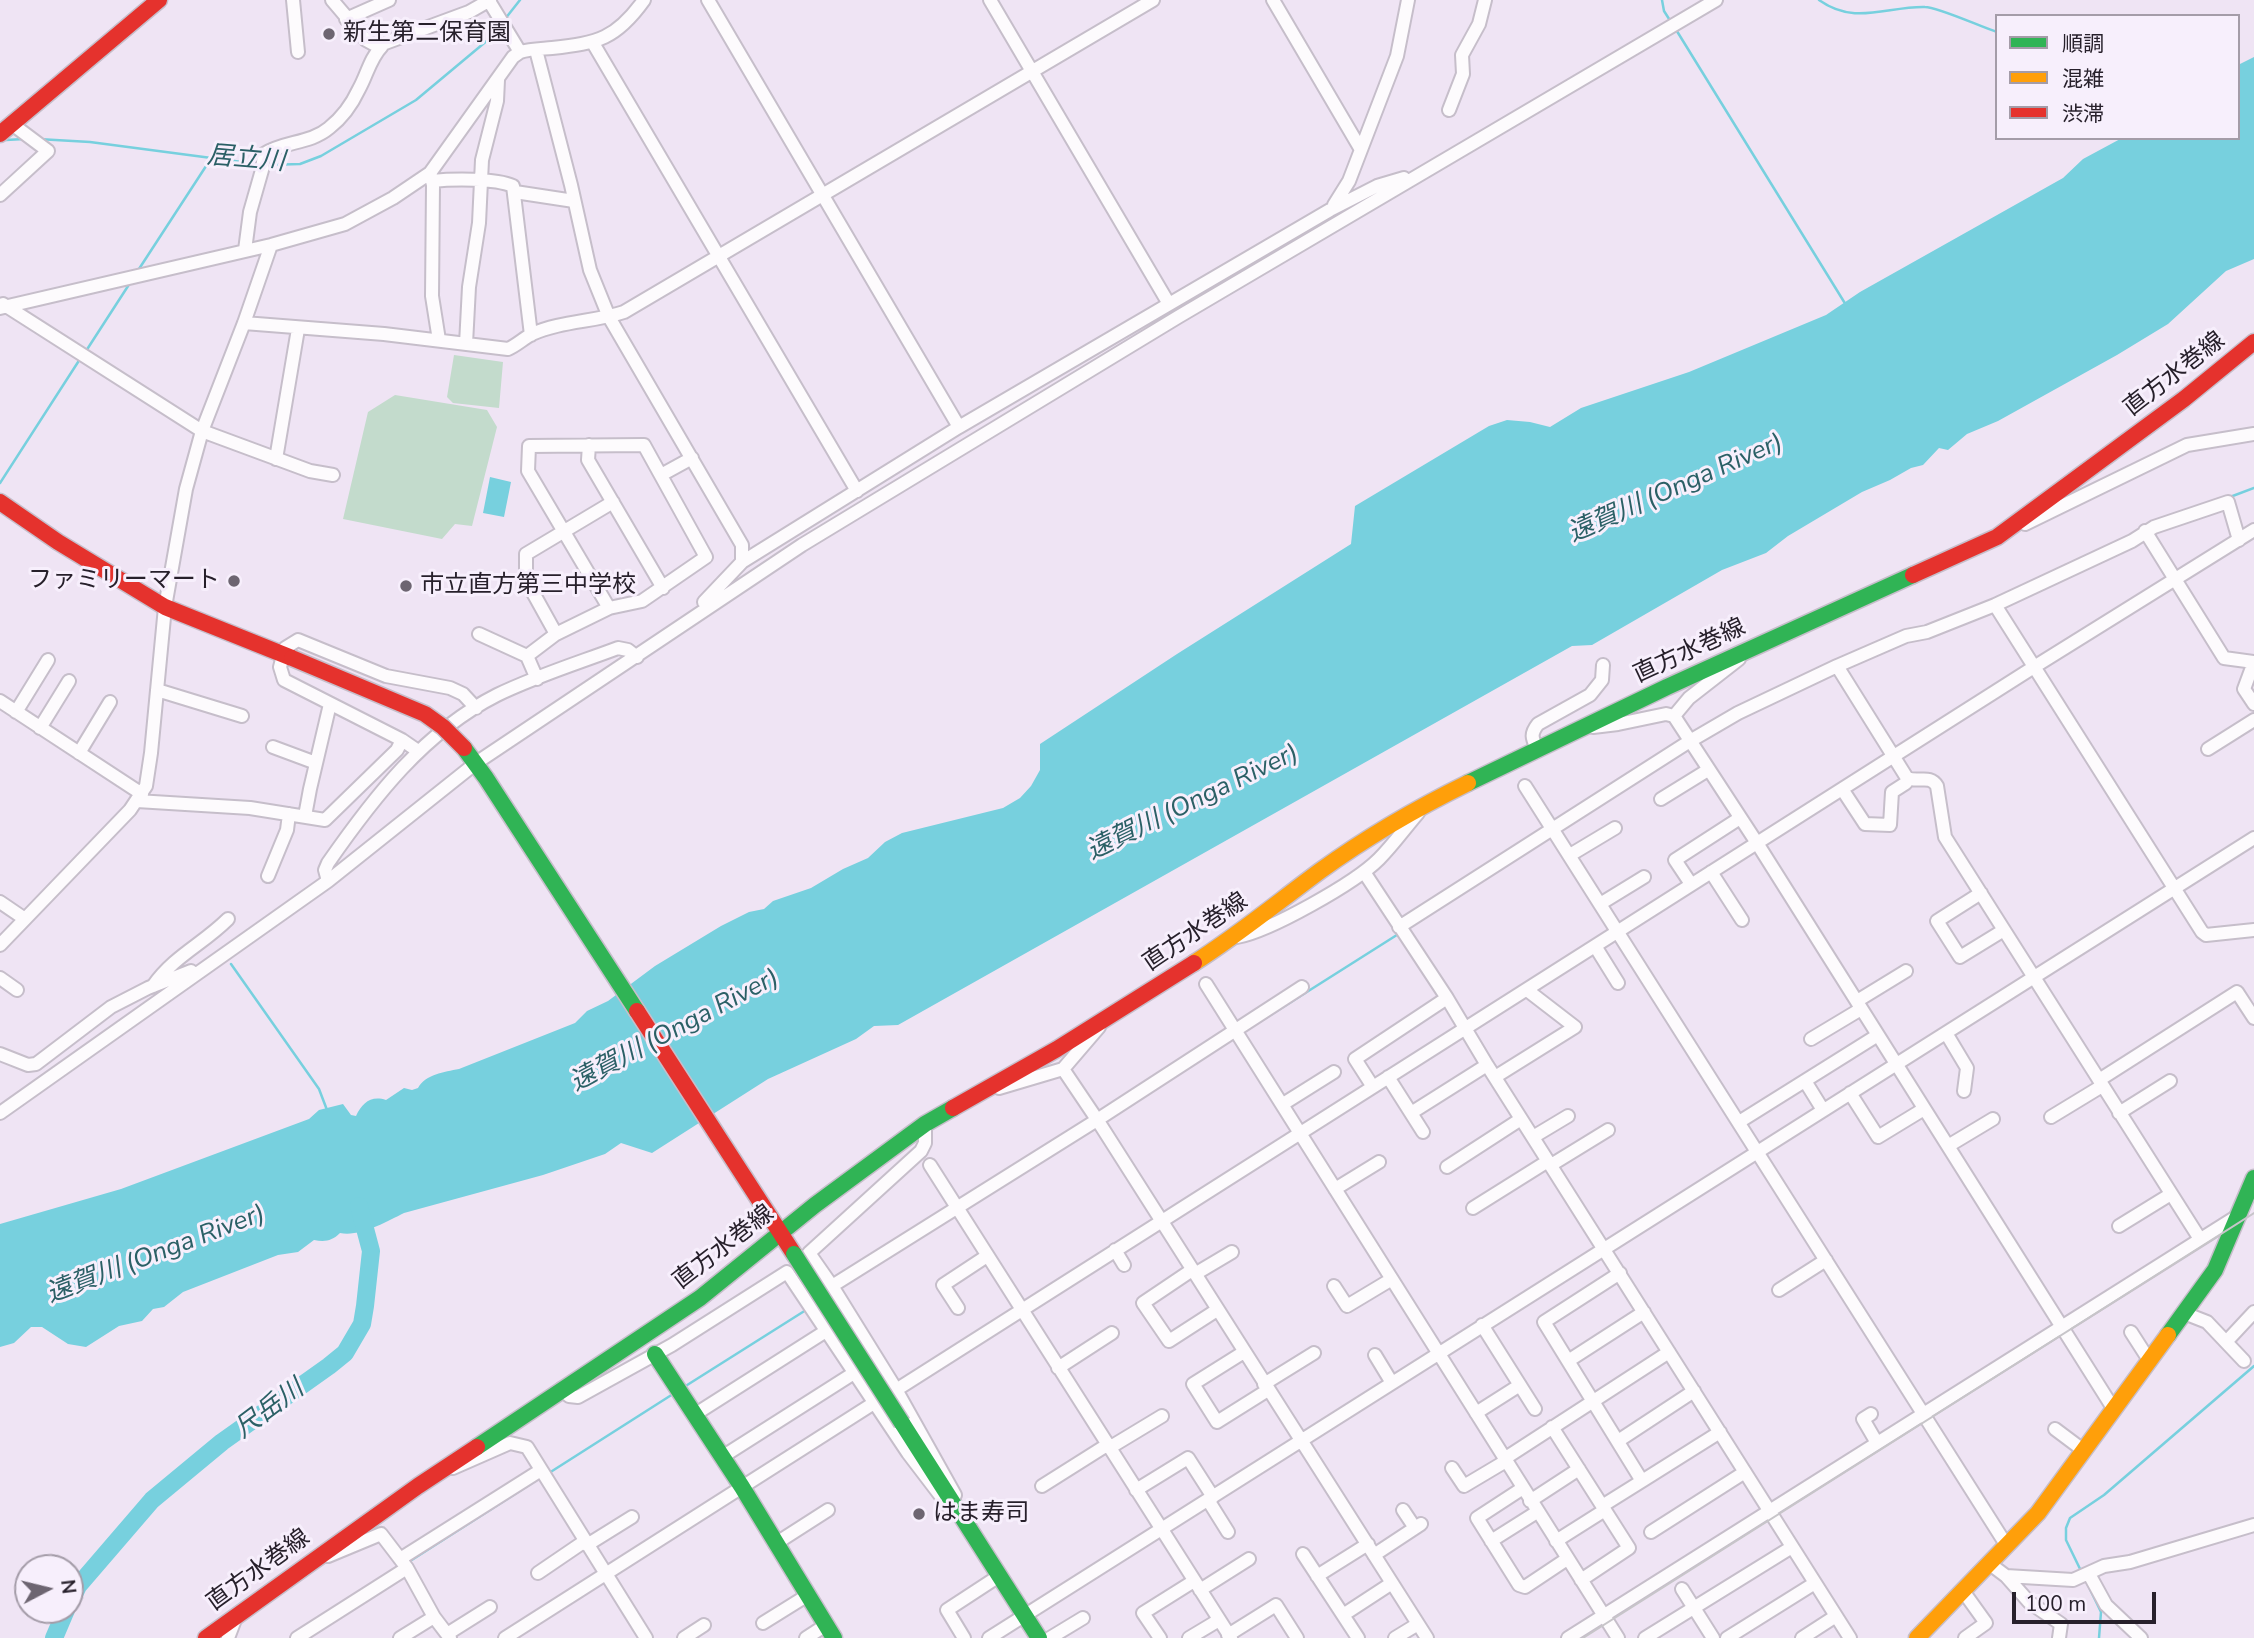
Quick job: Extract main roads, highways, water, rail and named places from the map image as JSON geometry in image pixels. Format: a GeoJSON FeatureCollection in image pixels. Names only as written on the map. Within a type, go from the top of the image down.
{"type":"FeatureCollection","features":[{"type":"Feature","properties":{"kind":"main road"},"geometry":{"type":"LineString","coordinates":[[9,129],[159,0]]}},
{"type":"Feature","properties":{"kind":"main road","name":"直方水巻線"},"geometry":{"type":"LineString","coordinates":[[206,1638],[444,1468],[700,1298],[778,1228],[925,1125],[1107,1019],[1233,938],[1322,870],[1428,803],[1537,749],[1997,537],[2184,399],[2254,342]]}},
{"type":"Feature","properties":{"kind":"main road"},"geometry":{"type":"LineString","coordinates":[[0,502],[58,542],[165,607],[425,714],[464,748],[778,1228],[1039,1638]]}},
{"type":"Feature","properties":{"kind":"main road"},"geometry":{"type":"LineString","coordinates":[[1917,1638],[2038,1513],[2215,1270],[2254,1178]]}},
{"type":"Feature","properties":{"kind":"main road"},"geometry":{"type":"LineString","coordinates":[[656,1354],[740,1484],[830,1632]]}},
{"type":"Feature","properties":{"kind":"water","name":"遠賀川 (Onga River)"},"geometry":{"type":"Polygon","coordinates":[[[2254,57],[2254,259],[2226,271],[2168,324],[2117,355],[1998,421],[1967,434],[1948,450],[1939,448],[1923,465],[1911,468],[1862,492],[1788,536],[1766,553],[1722,570],[1592,645],[1572,646],[898,1025],[874,1026],[856,1039],[768,1079],[652,1153],[621,1143],[605,1154],[543,1175],[404,1213],[364,1231],[340,1233],[328,1240],[314,1240],[298,1252],[278,1255],[183,1292],[164,1307],[153,1309],[142,1321],[119,1326],[86,1347],[68,1344],[42,1327],[31,1327],[14,1343],[0,1347],[0,1224],[121,1189],[309,1119],[319,1110],[343,1104],[351,1115],[356,1116],[361,1107],[371,1099],[386,1100],[404,1088],[418,1088],[421,1083],[436,1074],[459,1069],[575,1023],[587,1011],[608,1001],[655,966],[721,926],[749,912],[764,909],[773,901],[811,888],[868,858],[885,842],[902,833],[1003,808],[1020,798],[1031,786],[1040,770],[1040,744],[1351,544],[1355,506],[1489,426],[1507,420],[1550,427],[1581,408],[1689,372],[1826,315],[1860,292],[2063,178],[2083,159],[2118,140],[2240,140],[2240,64],[2254,57]]]}},
{"type":"Feature","properties":{"kind":"water"},"geometry":{"type":"Polygon","coordinates":[[[490,477],[511,482],[504,517],[483,513],[490,477]]]}},
{"type":"Feature","properties":{"kind":"waterway","name":"居立川"},"geometry":{"type":"LineString","coordinates":[[505,19],[520,0]]}},
{"type":"Feature","properties":{"kind":"waterway"},"geometry":{"type":"LineString","coordinates":[[1662,0],[1664,11],[1671,22]]}},
{"type":"Feature","properties":{"kind":"waterway"},"geometry":{"type":"LineString","coordinates":[[1819,0],[1832,8],[1858,13],[1911,7],[1931,8],[1995,31]]}},
{"type":"Feature","properties":{"kind":"waterway","name":"居立川"},"geometry":{"type":"LineString","coordinates":[[267,165],[300,164],[321,156],[416,100],[500,27]]}},
{"type":"Feature","properties":{"kind":"waterway"},"geometry":{"type":"LineString","coordinates":[[1675,28],[1846,305]]}},
{"type":"Feature","properties":{"kind":"waterway","name":"居立川"},"geometry":{"type":"LineString","coordinates":[[6,140],[24,139]]}},
{"type":"Feature","properties":{"kind":"waterway","name":"居立川"},"geometry":{"type":"LineString","coordinates":[[38,139],[90,142],[257,164]]}},
{"type":"Feature","properties":{"kind":"waterway"},"geometry":{"type":"LineString","coordinates":[[137,272],[210,160]]}},
{"type":"Feature","properties":{"kind":"waterway"},"geometry":{"type":"LineString","coordinates":[[86,351],[130,283]]}},
{"type":"Feature","properties":{"kind":"waterway"},"geometry":{"type":"LineString","coordinates":[[0,483],[80,359]]}},
{"type":"Feature","properties":{"kind":"waterway"},"geometry":{"type":"LineString","coordinates":[[2230,497],[2254,488]]}},
{"type":"Feature","properties":{"kind":"waterway"},"geometry":{"type":"LineString","coordinates":[[1618,794],[1686,751]]}},
{"type":"Feature","properties":{"kind":"waterway"},"geometry":{"type":"LineString","coordinates":[[1261,1021],[1400,933]]}},
{"type":"Feature","properties":{"kind":"waterway"},"geometry":{"type":"LineString","coordinates":[[231,964],[319,1089],[327,1110]]}},
{"type":"Feature","properties":{"kind":"waterway","name":"尺岳川"},"geometry":{"type":"LineString","coordinates":[[84,1579],[152,1500],[222,1442],[345,1353],[362,1324],[371,1251],[359,1206]]}},
{"type":"Feature","properties":{"kind":"waterway"},"geometry":{"type":"LineString","coordinates":[[684,1387],[806,1310]]}},
{"type":"Feature","properties":{"kind":"waterway"},"geometry":{"type":"LineString","coordinates":[[2082,1573],[2066,1540],[2066,1528],[2070,1518],[2104,1495],[2254,1366]]}},
{"type":"Feature","properties":{"kind":"waterway"},"geometry":{"type":"LineString","coordinates":[[549,1473],[673,1394]]}},
{"type":"Feature","properties":{"kind":"waterway"},"geometry":{"type":"LineString","coordinates":[[407,1563],[540,1478]]}},
{"type":"Feature","properties":{"kind":"waterway"},"geometry":{"type":"LineString","coordinates":[[2088,1585],[2101,1612],[2099,1638]]}},
{"type":"Feature","properties":{"kind":"waterway","name":"尺岳川"},"geometry":{"type":"LineString","coordinates":[[54,1638],[60,1624]]}},
{"type":"Feature","properties":{"kind":"tram line"},"geometry":{"type":"LineString","coordinates":[[1583,1638],[2254,1213]]}},
{"type":"Feature","properties":{"kind":"place","name":"新生第二保育園"},"geometry":{"type":"Point","coordinates":[329,34]}},
{"type":"Feature","properties":{"kind":"place","name":"ファミリーマート"},"geometry":{"type":"Point","coordinates":[234,581]}},
{"type":"Feature","properties":{"kind":"place","name":"市立直方第三中学校"},"geometry":{"type":"Point","coordinates":[406,586]}},
{"type":"Feature","properties":{"kind":"place","name":"はま寿司"},"geometry":{"type":"Point","coordinates":[919,1514]}}]}
